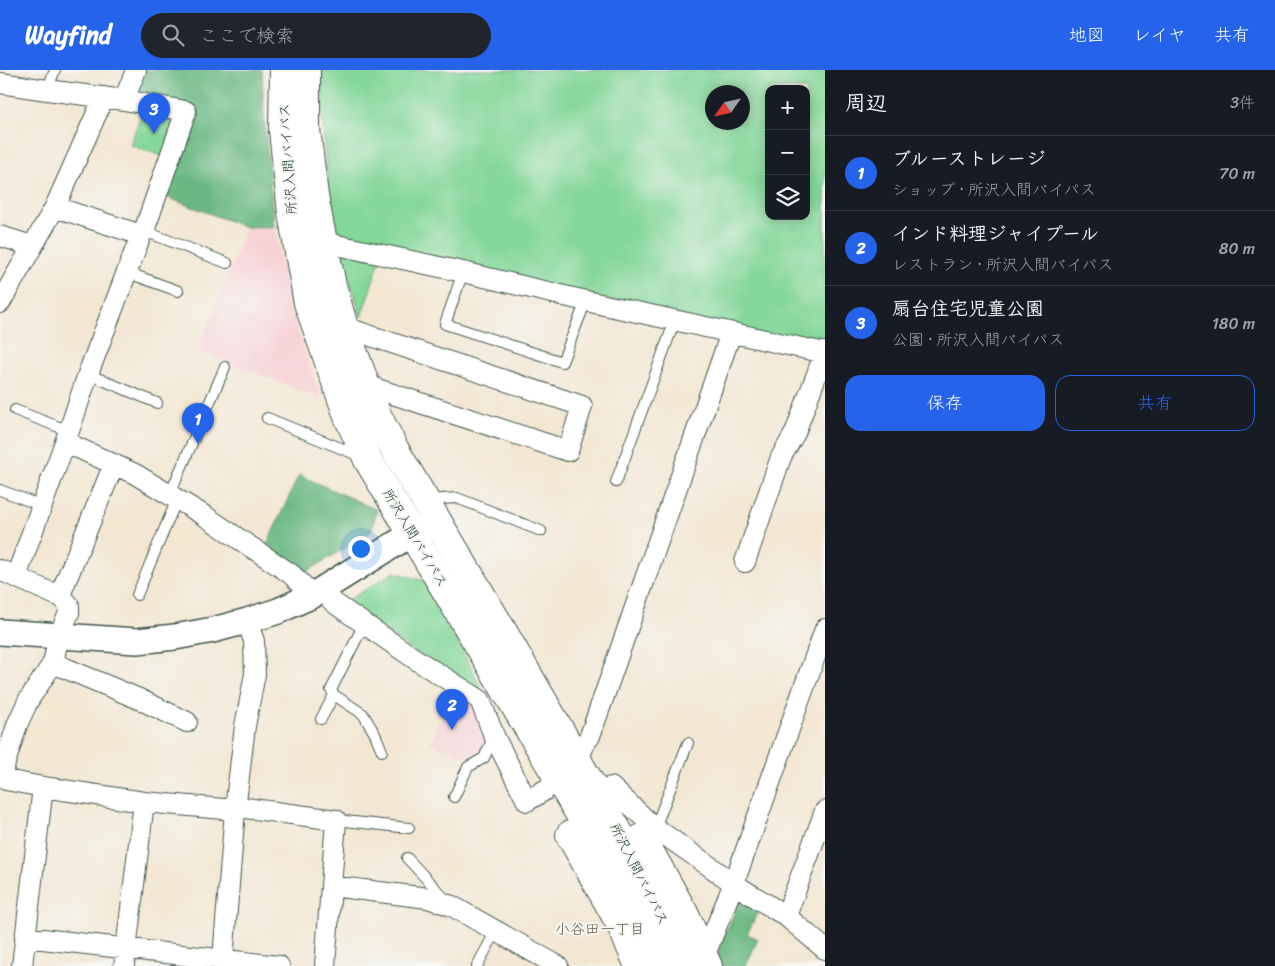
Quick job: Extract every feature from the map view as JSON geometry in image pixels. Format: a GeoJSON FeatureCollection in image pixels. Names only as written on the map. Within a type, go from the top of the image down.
{"type":"FeatureCollection","features":[{"type":"Feature","properties":{"kind":"highway","name":"所沢入間バイパス"},"geometry":{"type":"LineString","coordinates":[[284,70],[283,130],[292,213],[308,303],[349,419],[368,460],[619,880],[659,956],[662,966]]}},
{"type":"Feature","properties":{"kind":"highway","name":"所沢入間バイパス"},"geometry":{"type":"LineString","coordinates":[[306,70],[306,129],[314,196],[323,242],[332,285],[344,327],[377,415],[430,510],[498,623],[581,754],[629,850],[699,963]]}},
{"type":"Feature","properties":{"kind":"highway"},"geometry":{"type":"LineString","coordinates":[[524,721],[520,744],[621,925],[639,966]]}},
{"type":"Feature","properties":{"kind":"highway"},"geometry":{"type":"LineString","coordinates":[[581,754],[611,787],[659,867],[684,913],[699,963]]}},
{"type":"Feature","properties":{"kind":"street"},"geometry":{"type":"LineString","coordinates":[[0,303],[114,99],[136,70]]}},
{"type":"Feature","properties":{"kind":"street"},"geometry":{"type":"LineString","coordinates":[[2,81],[47,90],[186,111],[88,374],[42,506],[8,573],[56,595],[60,595],[69,605],[69,613],[60,635],[53,663],[28,701],[17,724],[2,773],[3,777],[6,780],[43,787],[144,802],[235,810],[246,808],[336,820],[325,966]]}},
{"type":"Feature","properties":{"kind":"street"},"geometry":{"type":"LineString","coordinates":[[55,207],[142,233]]}},
{"type":"Feature","properties":{"kind":"street"},"geometry":{"type":"LineString","coordinates":[[0,236],[32,246]]}},
{"type":"Feature","properties":{"kind":"street"},"geometry":{"type":"LineString","coordinates":[[323,242],[731,333],[825,352],[796,433],[782,458],[745,562]]}},
{"type":"Feature","properties":{"kind":"street"},"geometry":{"type":"LineString","coordinates":[[344,327],[582,406],[568,451],[365,386]]}},
{"type":"Feature","properties":{"kind":"street"},"geometry":{"type":"LineString","coordinates":[[581,754],[590,736],[731,333]]}},
{"type":"Feature","properties":{"kind":"street"},"geometry":{"type":"LineString","coordinates":[[67,436],[205,516],[418,661],[480,700],[494,735],[527,801],[545,790]]}},
{"type":"Feature","properties":{"kind":"street"},"geometry":{"type":"LineString","coordinates":[[60,595],[114,464]]}},
{"type":"Feature","properties":{"kind":"street"},"geometry":{"type":"LineString","coordinates":[[0,632],[137,641],[175,637],[213,630],[246,621],[278,611],[318,593],[412,533],[430,510]]}},
{"type":"Feature","properties":{"kind":"street"},"geometry":{"type":"LineString","coordinates":[[223,963],[235,810],[245,726],[255,674],[254,641],[246,621]]}},
{"type":"Feature","properties":{"kind":"street"},"geometry":{"type":"LineString","coordinates":[[699,963],[734,883],[825,629]]}},
{"type":"Feature","properties":{"kind":"street"},"geometry":{"type":"LineString","coordinates":[[53,663],[139,699],[187,722]]}},
{"type":"Feature","properties":{"kind":"street"},"geometry":{"type":"LineString","coordinates":[[22,966],[43,787]]}},
{"type":"Feature","properties":{"kind":"street"},"geometry":{"type":"LineString","coordinates":[[611,787],[655,828],[734,883],[786,916],[825,949]]}},
{"type":"Feature","properties":{"kind":"street"},"geometry":{"type":"LineString","coordinates":[[125,957],[144,802]]}},
{"type":"Feature","properties":{"kind":"street"},"geometry":{"type":"LineString","coordinates":[[786,916],[825,811]]}},
{"type":"Feature","properties":{"kind":"street"},"geometry":{"type":"LineString","coordinates":[[331,886],[428,898],[452,906],[555,965]]}},
{"type":"Feature","properties":{"kind":"street"},"geometry":{"type":"LineString","coordinates":[[25,937],[125,957],[279,966]]}},
{"type":"Feature","properties":{"kind":"lane"},"geometry":{"type":"LineString","coordinates":[[47,90],[56,70]]}},
{"type":"Feature","properties":{"kind":"lane"},"geometry":{"type":"LineString","coordinates":[[142,233],[227,263]]}},
{"type":"Feature","properties":{"kind":"lane"},"geometry":{"type":"LineString","coordinates":[[126,272],[178,291]]}},
{"type":"Feature","properties":{"kind":"lane"},"geometry":{"type":"LineString","coordinates":[[463,272],[445,324],[562,362],[586,300]]}},
{"type":"Feature","properties":{"kind":"lane"},"geometry":{"type":"LineString","coordinates":[[616,482],[675,320]]}},
{"type":"Feature","properties":{"kind":"lane"},"geometry":{"type":"LineString","coordinates":[[137,595],[173,497],[225,367]]}},
{"type":"Feature","properties":{"kind":"lane"},"geometry":{"type":"LineString","coordinates":[[88,374],[157,403]]}},
{"type":"Feature","properties":{"kind":"lane"},"geometry":{"type":"LineString","coordinates":[[15,410],[67,436]]}},
{"type":"Feature","properties":{"kind":"lane"},"geometry":{"type":"LineString","coordinates":[[267,418],[368,460]]}},
{"type":"Feature","properties":{"kind":"lane"},"geometry":{"type":"LineString","coordinates":[[0,490],[42,506]]}},
{"type":"Feature","properties":{"kind":"lane"},"geometry":{"type":"LineString","coordinates":[[430,510],[457,498],[541,531]]}},
{"type":"Feature","properties":{"kind":"lane"},"geometry":{"type":"LineString","coordinates":[[364,624],[331,690],[334,696],[363,714],[375,734],[382,751]]}},
{"type":"Feature","properties":{"kind":"lane"},"geometry":{"type":"LineString","coordinates":[[321,719],[334,696]]}},
{"type":"Feature","properties":{"kind":"lane"},"geometry":{"type":"LineString","coordinates":[[454,797],[468,767],[484,758],[494,735]]}},
{"type":"Feature","properties":{"kind":"lane"},"geometry":{"type":"LineString","coordinates":[[655,828],[688,743]]}},
{"type":"Feature","properties":{"kind":"lane"},"geometry":{"type":"LineString","coordinates":[[336,820],[409,828]]}},
{"type":"Feature","properties":{"kind":"lane"},"geometry":{"type":"LineString","coordinates":[[407,858],[452,906]]}},
{"type":"Feature","properties":{"kind":"lane"},"geometry":{"type":"LineString","coordinates":[[477,966],[496,931]]}},
{"type":"Feature","properties":{"kind":"shaded area"},"geometry":{"type":"Polygon","coordinates":[[[246,228],[275,228],[289,301],[322,399],[198,351],[246,228]]]}},
{"type":"Feature","properties":{"kind":"shaded area"},"geometry":{"type":"Polygon","coordinates":[[[455,692],[474,703],[486,733],[480,752],[469,758],[430,743],[455,692]]]}},
{"type":"Feature","properties":{"kind":"green space"},"geometry":{"type":"Polygon","coordinates":[[[143,70],[262,70],[274,227],[245,227],[161,195],[194,108],[142,97],[136,88],[143,70]]]}},
{"type":"Feature","properties":{"kind":"green space"},"geometry":{"type":"Polygon","coordinates":[[[322,70],[825,70],[825,349],[339,239],[330,197],[323,134],[322,70]]]}},
{"type":"Feature","properties":{"kind":"green space"},"geometry":{"type":"Polygon","coordinates":[[[142,111],[174,116],[165,157],[130,145],[142,111]]]}},
{"type":"Feature","properties":{"kind":"green space"},"geometry":{"type":"Polygon","coordinates":[[[341,251],[380,260],[361,317],[341,251]]]}},
{"type":"Feature","properties":{"kind":"green space"},"geometry":{"type":"Polygon","coordinates":[[[299,475],[377,510],[371,532],[308,571],[301,573],[264,550],[299,475]]]}},
{"type":"Feature","properties":{"kind":"green space"},"geometry":{"type":"Polygon","coordinates":[[[394,572],[424,581],[475,675],[484,697],[342,604],[394,572]]]}},
{"type":"Feature","properties":{"kind":"green space"},"geometry":{"type":"Polygon","coordinates":[[[748,899],[761,907],[747,934],[758,939],[746,966],[720,966],[716,956],[739,902],[748,899]]]}},
{"type":"Feature","properties":{"kind":"place","name":"扇台住宅児童公園"},"geometry":{"type":"Point","coordinates":[154,134]}},
{"type":"Feature","properties":{"kind":"place","name":"ブルーストレージ"},"geometry":{"type":"Point","coordinates":[198,444]}},
{"type":"Feature","properties":{"kind":"place","name":"インド料理ジャイプール"},"geometry":{"type":"Point","coordinates":[452,730]}},
{"type":"Feature","properties":{"kind":"district","name":"小谷田一丁目"},"geometry":{"type":"Point","coordinates":[600,929]}}]}
